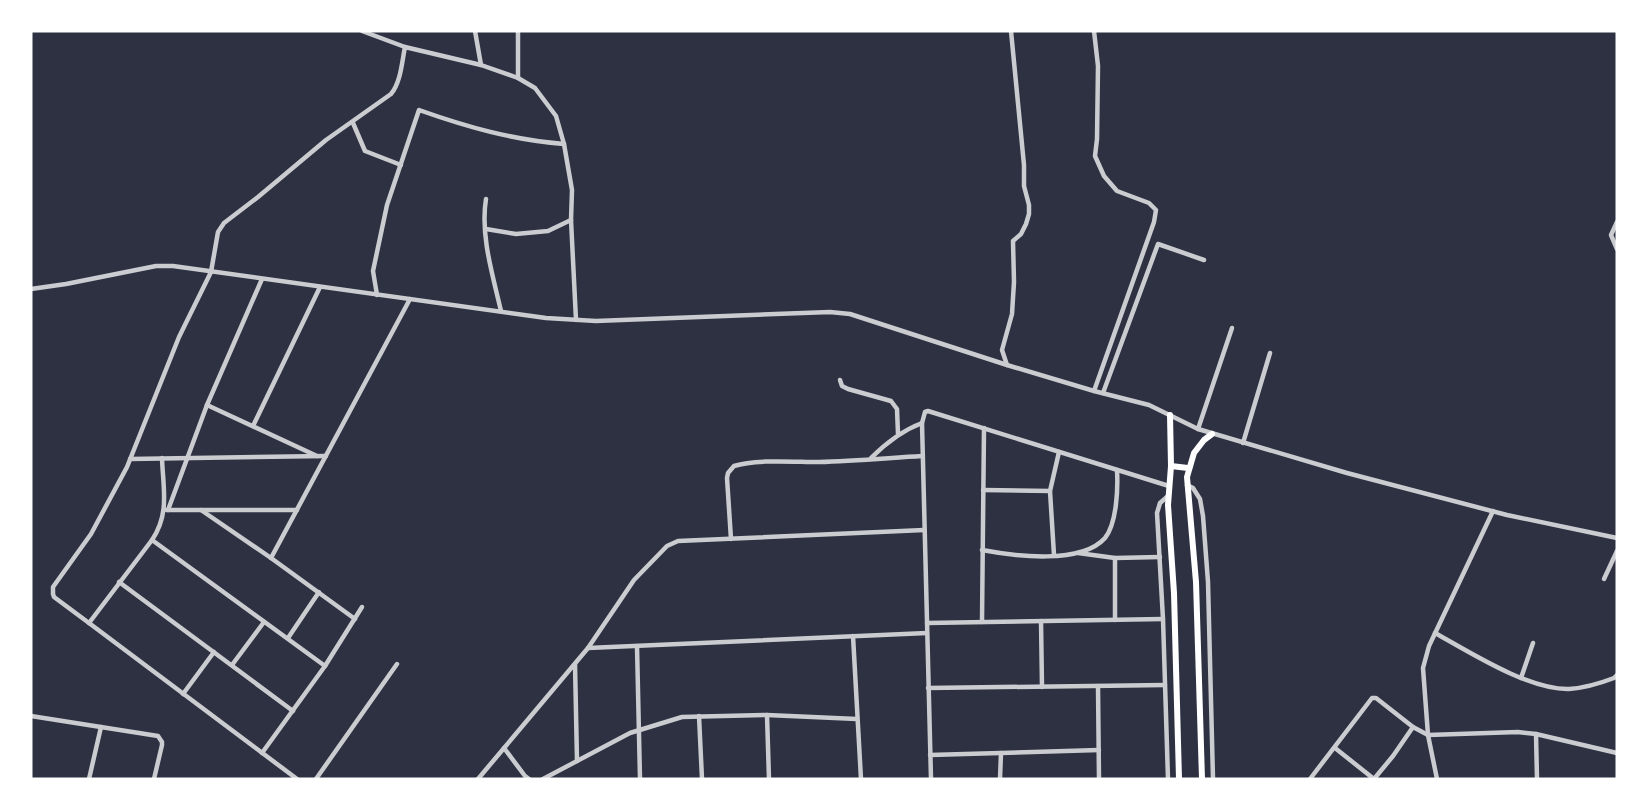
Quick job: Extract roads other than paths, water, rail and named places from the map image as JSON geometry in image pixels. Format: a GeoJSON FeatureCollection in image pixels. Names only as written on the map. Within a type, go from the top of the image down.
{"type":"FeatureCollection","features":[{"type":"Feature","properties":{"kind":"main road"},"geometry":{"type":"LineString","coordinates":[[1170,415],[1171,466],[1168,496],[1174,593],[1179,779]]}},
{"type":"Feature","properties":{"kind":"main road"},"geometry":{"type":"LineString","coordinates":[[1202,779],[1196,574],[1192,517],[1187,485],[1188,468],[1198,446],[1212,434]]}},
{"type":"Feature","properties":{"kind":"main road"},"geometry":{"type":"LineString","coordinates":[[1171,466],[1188,468]]}},
{"type":"Feature","properties":{"kind":"street"},"geometry":{"type":"LineString","coordinates":[[362,31],[405,47],[480,65],[518,78],[535,88],[556,116],[564,144],[572,190],[571,220],[576,320]]}},
{"type":"Feature","properties":{"kind":"street"},"geometry":{"type":"LineString","coordinates":[[476,31],[480,65]]}},
{"type":"Feature","properties":{"kind":"street"},"geometry":{"type":"LineString","coordinates":[[518,31],[518,78]]}},
{"type":"Feature","properties":{"kind":"street"},"geometry":{"type":"LineString","coordinates":[[1007,365],[1002,350],[1012,314],[1014,282],[1013,241],[1021,234],[1026,224],[1029,205],[1024,186],[1024,165],[1011,31]]}},
{"type":"Feature","properties":{"kind":"street"},"geometry":{"type":"LineString","coordinates":[[1094,31],[1098,66],[1095,156],[1104,176],[1117,190],[1149,203],[1156,210],[1154,222],[1094,391]]}},
{"type":"Feature","properties":{"kind":"street"},"geometry":{"type":"LineString","coordinates":[[297,779],[54,597],[53,587],[96,527],[116,490],[180,337],[211,272],[218,232],[224,223],[326,140],[353,123],[394,90],[405,47]]}},
{"type":"Feature","properties":{"kind":"street"},"geometry":{"type":"LineString","coordinates":[[377,295],[374,271],[387,205],[419,110],[476,130],[533,142],[564,144]]}},
{"type":"Feature","properties":{"kind":"street"},"geometry":{"type":"LineString","coordinates":[[353,123],[365,151],[401,165]]}},
{"type":"Feature","properties":{"kind":"street"},"geometry":{"type":"LineString","coordinates":[[486,199],[484,207],[487,254],[501,311]]}},
{"type":"Feature","properties":{"kind":"street"},"geometry":{"type":"LineString","coordinates":[[486,229],[516,234],[548,231],[571,220]]}},
{"type":"Feature","properties":{"kind":"street"},"geometry":{"type":"LineString","coordinates":[[1617,222],[1611,235],[1617,249]]}},
{"type":"Feature","properties":{"kind":"street"},"geometry":{"type":"LineString","coordinates":[[1102,393],[1158,244],[1204,260]]}},
{"type":"Feature","properties":{"kind":"street"},"geometry":{"type":"LineString","coordinates":[[31,289],[156,266],[173,266],[546,318],[596,321],[830,312],[850,314],[1007,365],[1149,405],[1212,434],[1347,473],[1493,511],[1617,538]]}},
{"type":"Feature","properties":{"kind":"street"},"geometry":{"type":"LineString","coordinates":[[89,623],[152,540],[161,525],[207,405],[262,279]]}},
{"type":"Feature","properties":{"kind":"street"},"geometry":{"type":"LineString","coordinates":[[253,426],[320,287]]}},
{"type":"Feature","properties":{"kind":"street"},"geometry":{"type":"LineString","coordinates":[[271,558],[410,299]]}},
{"type":"Feature","properties":{"kind":"street"},"geometry":{"type":"LineString","coordinates":[[1198,429],[1232,328]]}},
{"type":"Feature","properties":{"kind":"street"},"geometry":{"type":"LineString","coordinates":[[1243,443],[1270,353]]}},
{"type":"Feature","properties":{"kind":"street"},"geometry":{"type":"LineString","coordinates":[[840,380],[842,386],[848,390],[891,401],[898,414],[898,434]]}},
{"type":"Feature","properties":{"kind":"street"},"geometry":{"type":"LineString","coordinates":[[207,405],[319,457]]}},
{"type":"Feature","properties":{"kind":"street"},"geometry":{"type":"LineString","coordinates":[[931,779],[922,456],[922,423],[925,412],[928,411],[1169,486]]}},
{"type":"Feature","properties":{"kind":"street"},"geometry":{"type":"LineString","coordinates":[[871,458],[898,434],[922,423]]}},
{"type":"Feature","properties":{"kind":"street"},"geometry":{"type":"LineString","coordinates":[[982,622],[984,428]]}},
{"type":"Feature","properties":{"kind":"street"},"geometry":{"type":"LineString","coordinates":[[1054,555],[1050,491],[1059,452]]}},
{"type":"Feature","properties":{"kind":"street"},"geometry":{"type":"LineString","coordinates":[[130,459],[326,456]]}},
{"type":"Feature","properties":{"kind":"street"},"geometry":{"type":"LineString","coordinates":[[730,539],[727,478],[728,473],[734,466],[922,456]]}},
{"type":"Feature","properties":{"kind":"street"},"geometry":{"type":"LineString","coordinates":[[162,458],[166,510]]}},
{"type":"Feature","properties":{"kind":"street"},"geometry":{"type":"LineString","coordinates":[[1078,553],[1106,537],[1112,524],[1115,509],[1118,488],[1117,470]]}},
{"type":"Feature","properties":{"kind":"street"},"geometry":{"type":"LineString","coordinates":[[1187,485],[1197,493],[1203,516],[1208,597],[1213,779]]}},
{"type":"Feature","properties":{"kind":"street"},"geometry":{"type":"LineString","coordinates":[[983,490],[1050,491]]}},
{"type":"Feature","properties":{"kind":"street"},"geometry":{"type":"LineString","coordinates":[[1168,496],[1162,500],[1157,510],[1163,619],[1168,779]]}},
{"type":"Feature","properties":{"kind":"street"},"geometry":{"type":"LineString","coordinates":[[166,510],[297,510]]}},
{"type":"Feature","properties":{"kind":"street"},"geometry":{"type":"LineString","coordinates":[[201,510],[355,619]]}},
{"type":"Feature","properties":{"kind":"street"},"geometry":{"type":"LineString","coordinates":[[1437,779],[1428,735],[1423,668],[1429,646],[1493,511]]}},
{"type":"Feature","properties":{"kind":"street"},"geometry":{"type":"LineString","coordinates":[[478,779],[588,648],[634,580],[667,546],[678,541],[924,530]]}},
{"type":"Feature","properties":{"kind":"street"},"geometry":{"type":"LineString","coordinates":[[152,540],[325,666]]}},
{"type":"Feature","properties":{"kind":"street"},"geometry":{"type":"LineString","coordinates":[[982,550],[1025,556],[1078,553],[1115,558],[1160,557]]}},
{"type":"Feature","properties":{"kind":"street"},"geometry":{"type":"LineString","coordinates":[[1604,579],[1617,551]]}},
{"type":"Feature","properties":{"kind":"street"},"geometry":{"type":"LineString","coordinates":[[1115,558],[1115,620]]}},
{"type":"Feature","properties":{"kind":"street"},"geometry":{"type":"LineString","coordinates":[[119,582],[293,711]]}},
{"type":"Feature","properties":{"kind":"street"},"geometry":{"type":"LineString","coordinates":[[288,638],[319,592]]}},
{"type":"Feature","properties":{"kind":"street"},"geometry":{"type":"LineString","coordinates":[[262,753],[325,666],[362,607]]}},
{"type":"Feature","properties":{"kind":"street"},"geometry":{"type":"LineString","coordinates":[[927,623],[1163,619]]}},
{"type":"Feature","properties":{"kind":"street"},"geometry":{"type":"LineString","coordinates":[[1042,621],[1042,687]]}},
{"type":"Feature","properties":{"kind":"street"},"geometry":{"type":"LineString","coordinates":[[232,665],[264,622]]}},
{"type":"Feature","properties":{"kind":"street"},"geometry":{"type":"LineString","coordinates":[[588,648],[927,633]]}},
{"type":"Feature","properties":{"kind":"street"},"geometry":{"type":"LineString","coordinates":[[1436,633],[1522,678],[1548,687],[1569,689],[1605,682],[1617,675]]}},
{"type":"Feature","properties":{"kind":"street"},"geometry":{"type":"LineString","coordinates":[[853,636],[861,779]]}},
{"type":"Feature","properties":{"kind":"street"},"geometry":{"type":"LineString","coordinates":[[1522,678],[1532,643]]}},
{"type":"Feature","properties":{"kind":"street"},"geometry":{"type":"LineString","coordinates":[[637,646],[640,779]]}},
{"type":"Feature","properties":{"kind":"street"},"geometry":{"type":"LineString","coordinates":[[183,694],[214,652]]}},
{"type":"Feature","properties":{"kind":"street"},"geometry":{"type":"LineString","coordinates":[[316,779],[397,664]]}},
{"type":"Feature","properties":{"kind":"street"},"geometry":{"type":"LineString","coordinates":[[575,664],[578,762]]}},
{"type":"Feature","properties":{"kind":"street"},"geometry":{"type":"LineString","coordinates":[[928,688],[1165,685]]}},
{"type":"Feature","properties":{"kind":"street"},"geometry":{"type":"LineString","coordinates":[[1098,686],[1099,779]]}},
{"type":"Feature","properties":{"kind":"street"},"geometry":{"type":"LineString","coordinates":[[1310,779],[1374,698],[1413,727],[1428,735],[1518,732],[1536,734],[1617,753]]}},
{"type":"Feature","properties":{"kind":"street"},"geometry":{"type":"LineString","coordinates":[[543,779],[639,730],[682,717],[767,715],[857,719]]}},
{"type":"Feature","properties":{"kind":"street"},"geometry":{"type":"LineString","coordinates":[[767,715],[768,779]]}},
{"type":"Feature","properties":{"kind":"street"},"geometry":{"type":"LineString","coordinates":[[31,716],[154,735],[160,738],[162,745],[154,779]]}},
{"type":"Feature","properties":{"kind":"street"},"geometry":{"type":"LineString","coordinates":[[699,716],[702,779]]}},
{"type":"Feature","properties":{"kind":"street"},"geometry":{"type":"LineString","coordinates":[[89,779],[101,727]]}},
{"type":"Feature","properties":{"kind":"street"},"geometry":{"type":"LineString","coordinates":[[1335,748],[1374,779],[1413,727]]}},
{"type":"Feature","properties":{"kind":"street"},"geometry":{"type":"LineString","coordinates":[[1536,734],[1537,779]]}},
{"type":"Feature","properties":{"kind":"street"},"geometry":{"type":"LineString","coordinates":[[504,748],[529,779]]}},
{"type":"Feature","properties":{"kind":"street"},"geometry":{"type":"LineString","coordinates":[[930,755],[1099,750]]}},
{"type":"Feature","properties":{"kind":"street"},"geometry":{"type":"LineString","coordinates":[[1000,753],[1000,779]]}}]}
